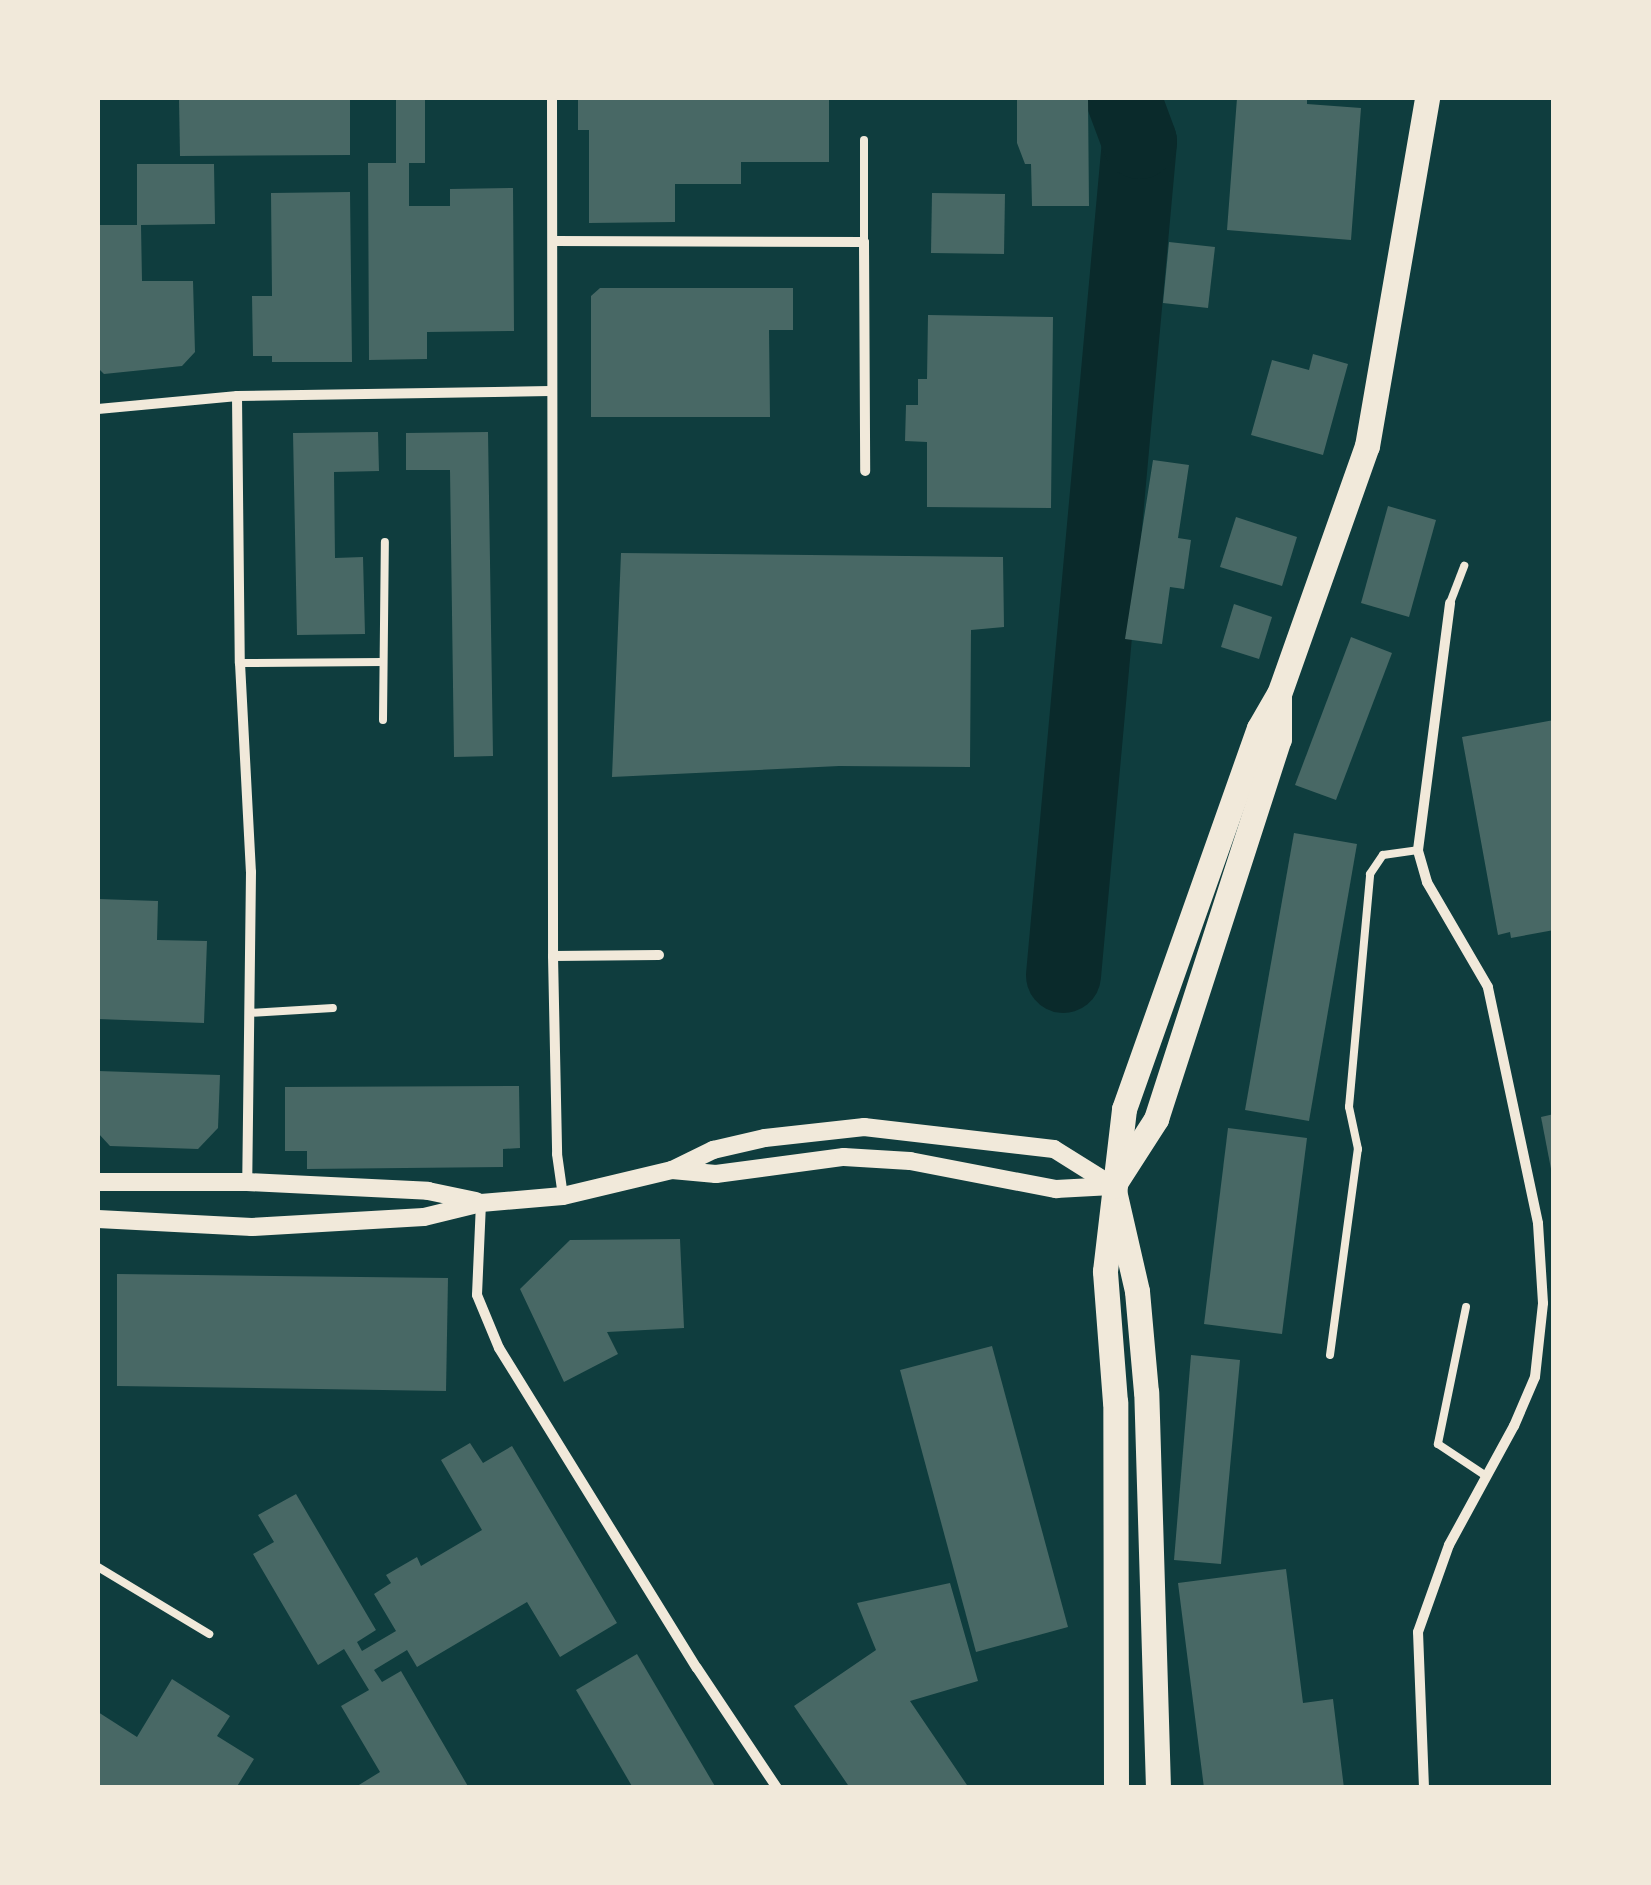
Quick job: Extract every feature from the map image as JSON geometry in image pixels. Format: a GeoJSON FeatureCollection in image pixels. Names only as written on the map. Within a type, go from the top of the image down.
{"type":"FeatureCollection","features":[{"type":"Feature","properties":{"kind":"main road"},"geometry":{"type":"LineString","coordinates":[[1116,1788],[1115,1402],[1106,1271],[1124,1109],[1259,728],[1279,694],[1366,446],[1427,98]]}},
{"type":"Feature","properties":{"kind":"main road"},"geometry":{"type":"LineString","coordinates":[[1113,1186],[1137,1292],[1146,1392],[1158,1788]]}},
{"type":"Feature","properties":{"kind":"street"},"geometry":{"type":"LineString","coordinates":[[552,98],[553,956],[557,1154],[563,1196]]}},
{"type":"Feature","properties":{"kind":"street"},"geometry":{"type":"LineString","coordinates":[[555,241],[864,242],[865,471]]}},
{"type":"Feature","properties":{"kind":"street"},"geometry":{"type":"LineString","coordinates":[[98,409],[238,396],[550,391]]}},
{"type":"Feature","properties":{"kind":"street"},"geometry":{"type":"LineString","coordinates":[[238,396],[240,664],[251,872],[247,1182]]}},
{"type":"Feature","properties":{"kind":"street"},"geometry":{"type":"LineString","coordinates":[[1424,1788],[1418,1632],[1449,1545],[1514,1426],[1534,1377],[1543,1303],[1538,1223],[1488,986],[1427,882],[1418,850],[1450,603]]}},
{"type":"Feature","properties":{"kind":"street"},"geometry":{"type":"LineString","coordinates":[[553,956],[659,956]]}},
{"type":"Feature","properties":{"kind":"street"},"geometry":{"type":"LineString","coordinates":[[98,1219],[252,1227],[424,1217],[481,1202],[563,1196],[672,1170],[713,1150],[765,1138],[864,1127],[1054,1149],[1113,1186]]}},
{"type":"Feature","properties":{"kind":"street"},"geometry":{"type":"LineString","coordinates":[[672,1170],[716,1174],[844,1158],[910,1161],[1056,1189],[1113,1186]]}},
{"type":"Feature","properties":{"kind":"street"},"geometry":{"type":"LineString","coordinates":[[98,1182],[247,1182],[428,1191],[481,1202]]}},
{"type":"Feature","properties":{"kind":"street"},"geometry":{"type":"LineString","coordinates":[[481,1202],[477,1295],[499,1348],[697,1668],[777,1788]]}},
{"type":"Feature","properties":{"kind":"lane"},"geometry":{"type":"LineString","coordinates":[[864,140],[864,242]]}},
{"type":"Feature","properties":{"kind":"lane"},"geometry":{"type":"LineString","coordinates":[[383,720],[384,542]]}},
{"type":"Feature","properties":{"kind":"lane"},"geometry":{"type":"LineString","coordinates":[[1450,603],[1464,566]]}},
{"type":"Feature","properties":{"kind":"lane"},"geometry":{"type":"LineString","coordinates":[[240,664],[383,662]]}},
{"type":"Feature","properties":{"kind":"lane"},"geometry":{"type":"LineString","coordinates":[[1330,1355],[1358,1149],[1349,1107],[1370,874],[1383,855],[1418,850]]}},
{"type":"Feature","properties":{"kind":"lane"},"geometry":{"type":"LineString","coordinates":[[250,1013],[334,1008]]}},
{"type":"Feature","properties":{"kind":"lane"},"geometry":{"type":"LineString","coordinates":[[1466,1307],[1438,1444],[1486,1476]]}},
{"type":"Feature","properties":{"kind":"lane"},"geometry":{"type":"LineString","coordinates":[[98,1567],[210,1634]]}},
{"type":"Feature","properties":{"kind":"building"},"geometry":{"type":"Polygon","coordinates":[[[179,98],[350,98],[350,155],[180,156],[179,98]]]}},
{"type":"Feature","properties":{"kind":"building"},"geometry":{"type":"Polygon","coordinates":[[[396,98],[425,98],[425,163],[409,163],[409,206],[450,206],[450,189],[513,188],[514,331],[427,332],[427,359],[369,360],[368,163],[396,163],[396,98]]]}},
{"type":"Feature","properties":{"kind":"building"},"geometry":{"type":"Polygon","coordinates":[[[578,98],[829,98],[829,162],[741,162],[741,184],[675,184],[675,222],[589,223],[589,130],[578,130],[578,98]]]}},
{"type":"Feature","properties":{"kind":"building"},"geometry":{"type":"Polygon","coordinates":[[[1017,98],[1088,98],[1089,206],[1032,206],[1031,164],[1025,164],[1017,143],[1017,98]]]}},
{"type":"Feature","properties":{"kind":"building"},"geometry":{"type":"Polygon","coordinates":[[[1237,98],[1307,98],[1307,104],[1361,108],[1351,240],[1227,230],[1237,98]]]}},
{"type":"Feature","properties":{"kind":"building"},"geometry":{"type":"Polygon","coordinates":[[[137,164],[214,164],[215,224],[141,225],[142,281],[193,281],[195,352],[182,366],[104,374],[98,368],[98,225],[137,225],[137,164]]]}},
{"type":"Feature","properties":{"kind":"building"},"geometry":{"type":"Polygon","coordinates":[[[350,192],[352,362],[272,362],[272,356],[253,356],[252,296],[272,296],[271,193],[350,192]]]}},
{"type":"Feature","properties":{"kind":"building"},"geometry":{"type":"Polygon","coordinates":[[[932,193],[1005,194],[1004,254],[931,253],[932,193]]]}},
{"type":"Feature","properties":{"kind":"building"},"geometry":{"type":"Polygon","coordinates":[[[1169,242],[1215,247],[1208,308],[1163,303],[1169,242]]]}},
{"type":"Feature","properties":{"kind":"building"},"geometry":{"type":"Polygon","coordinates":[[[600,288],[793,288],[793,330],[769,330],[770,417],[591,417],[591,296],[600,288]]]}},
{"type":"Feature","properties":{"kind":"building"},"geometry":{"type":"Polygon","coordinates":[[[928,315],[1053,317],[1051,508],[927,507],[927,442],[905,441],[906,405],[918,405],[918,379],[927,379],[928,315]]]}},
{"type":"Feature","properties":{"kind":"building"},"geometry":{"type":"Polygon","coordinates":[[[1313,354],[1348,364],[1323,455],[1251,435],[1272,360],[1309,370],[1313,354]]]}},
{"type":"Feature","properties":{"kind":"building"},"geometry":{"type":"Polygon","coordinates":[[[378,432],[379,471],[334,472],[335,558],[363,557],[365,634],[297,635],[293,433],[378,432]]]}},
{"type":"Feature","properties":{"kind":"building"},"geometry":{"type":"Polygon","coordinates":[[[488,432],[493,756],[454,757],[450,470],[406,470],[406,433],[488,432]]]}},
{"type":"Feature","properties":{"kind":"building"},"geometry":{"type":"Polygon","coordinates":[[[1153,460],[1189,465],[1178,538],[1191,540],[1184,589],[1170,587],[1162,644],[1125,639],[1153,460]]]}},
{"type":"Feature","properties":{"kind":"building"},"geometry":{"type":"Polygon","coordinates":[[[1388,506],[1436,520],[1409,617],[1361,603],[1388,506]]]}},
{"type":"Feature","properties":{"kind":"building"},"geometry":{"type":"Polygon","coordinates":[[[1236,517],[1297,537],[1282,586],[1220,567],[1236,517]]]}},
{"type":"Feature","properties":{"kind":"building"},"geometry":{"type":"Polygon","coordinates":[[[621,553],[1003,557],[1004,627],[971,630],[970,767],[839,766],[612,777],[621,553]]]}},
{"type":"Feature","properties":{"kind":"building"},"geometry":{"type":"Polygon","coordinates":[[[1234,604],[1272,617],[1259,659],[1221,647],[1234,604]]]}},
{"type":"Feature","properties":{"kind":"building"},"geometry":{"type":"Polygon","coordinates":[[[1351,637],[1392,653],[1336,800],[1295,785],[1351,637]]]}},
{"type":"Feature","properties":{"kind":"building"},"geometry":{"type":"Polygon","coordinates":[[[1554,720],[1554,930],[1511,938],[1510,932],[1498,935],[1462,737],[1554,720]]]}},
{"type":"Feature","properties":{"kind":"building"},"geometry":{"type":"Polygon","coordinates":[[[1294,833],[1357,844],[1309,1121],[1245,1110],[1294,833]]]}},
{"type":"Feature","properties":{"kind":"building"},"geometry":{"type":"Polygon","coordinates":[[[98,899],[158,901],[157,940],[207,941],[204,1023],[98,1019],[98,899]]]}},
{"type":"Feature","properties":{"kind":"building"},"geometry":{"type":"Polygon","coordinates":[[[98,1071],[220,1075],[218,1128],[198,1149],[110,1146],[98,1133],[98,1071]]]}},
{"type":"Feature","properties":{"kind":"building"},"geometry":{"type":"Polygon","coordinates":[[[519,1086],[520,1148],[503,1149],[503,1167],[307,1169],[307,1151],[285,1151],[285,1087],[519,1086]]]}},
{"type":"Feature","properties":{"kind":"building"},"geometry":{"type":"Polygon","coordinates":[[[1554,1114],[1554,1174],[1552,1174],[1541,1117],[1554,1114]]]}},
{"type":"Feature","properties":{"kind":"building"},"geometry":{"type":"Polygon","coordinates":[[[1228,1128],[1307,1138],[1282,1334],[1204,1324],[1228,1128]]]}},
{"type":"Feature","properties":{"kind":"building"},"geometry":{"type":"Polygon","coordinates":[[[680,1239],[684,1328],[607,1332],[618,1354],[564,1382],[520,1289],[570,1240],[680,1239]]]}},
{"type":"Feature","properties":{"kind":"building"},"geometry":{"type":"Polygon","coordinates":[[[117,1274],[448,1278],[446,1391],[117,1386],[117,1274]]]}},
{"type":"Feature","properties":{"kind":"building"},"geometry":{"type":"Polygon","coordinates":[[[992,1346],[1068,1627],[976,1652],[900,1370],[992,1346]]]}},
{"type":"Feature","properties":{"kind":"building"},"geometry":{"type":"Polygon","coordinates":[[[1191,1355],[1240,1360],[1221,1564],[1174,1560],[1191,1355]]]}},
{"type":"Feature","properties":{"kind":"building"},"geometry":{"type":"Polygon","coordinates":[[[470,1443],[483,1463],[512,1446],[617,1623],[560,1657],[527,1602],[417,1667],[407,1650],[374,1670],[382,1682],[401,1671],[469,1788],[354,1788],[380,1772],[341,1706],[369,1690],[344,1649],[318,1665],[253,1554],[274,1542],[258,1515],[296,1494],[376,1630],[357,1642],[362,1651],[396,1631],[374,1594],[391,1583],[386,1575],[417,1557],[421,1566],[482,1530],[441,1460],[470,1443]]]}},
{"type":"Feature","properties":{"kind":"building"},"geometry":{"type":"Polygon","coordinates":[[[1286,1569],[1303,1703],[1333,1699],[1344,1788],[1204,1788],[1178,1583],[1286,1569]]]}},
{"type":"Feature","properties":{"kind":"building"},"geometry":{"type":"Polygon","coordinates":[[[950,1583],[978,1681],[910,1701],[969,1788],[850,1788],[794,1706],[876,1650],[857,1603],[950,1583]]]}},
{"type":"Feature","properties":{"kind":"building"},"geometry":{"type":"Polygon","coordinates":[[[637,1654],[716,1788],[633,1788],[576,1690],[637,1654]]]}},
{"type":"Feature","properties":{"kind":"building"},"geometry":{"type":"Polygon","coordinates":[[[172,1679],[230,1716],[217,1736],[254,1759],[236,1788],[98,1788],[98,1712],[137,1737],[172,1679]]]}},
{"type":"Feature","properties":{"kind":"waterway"},"geometry":{"type":"LineString","coordinates":[[1063,975],[1139,141],[1123,98]]}}]}
